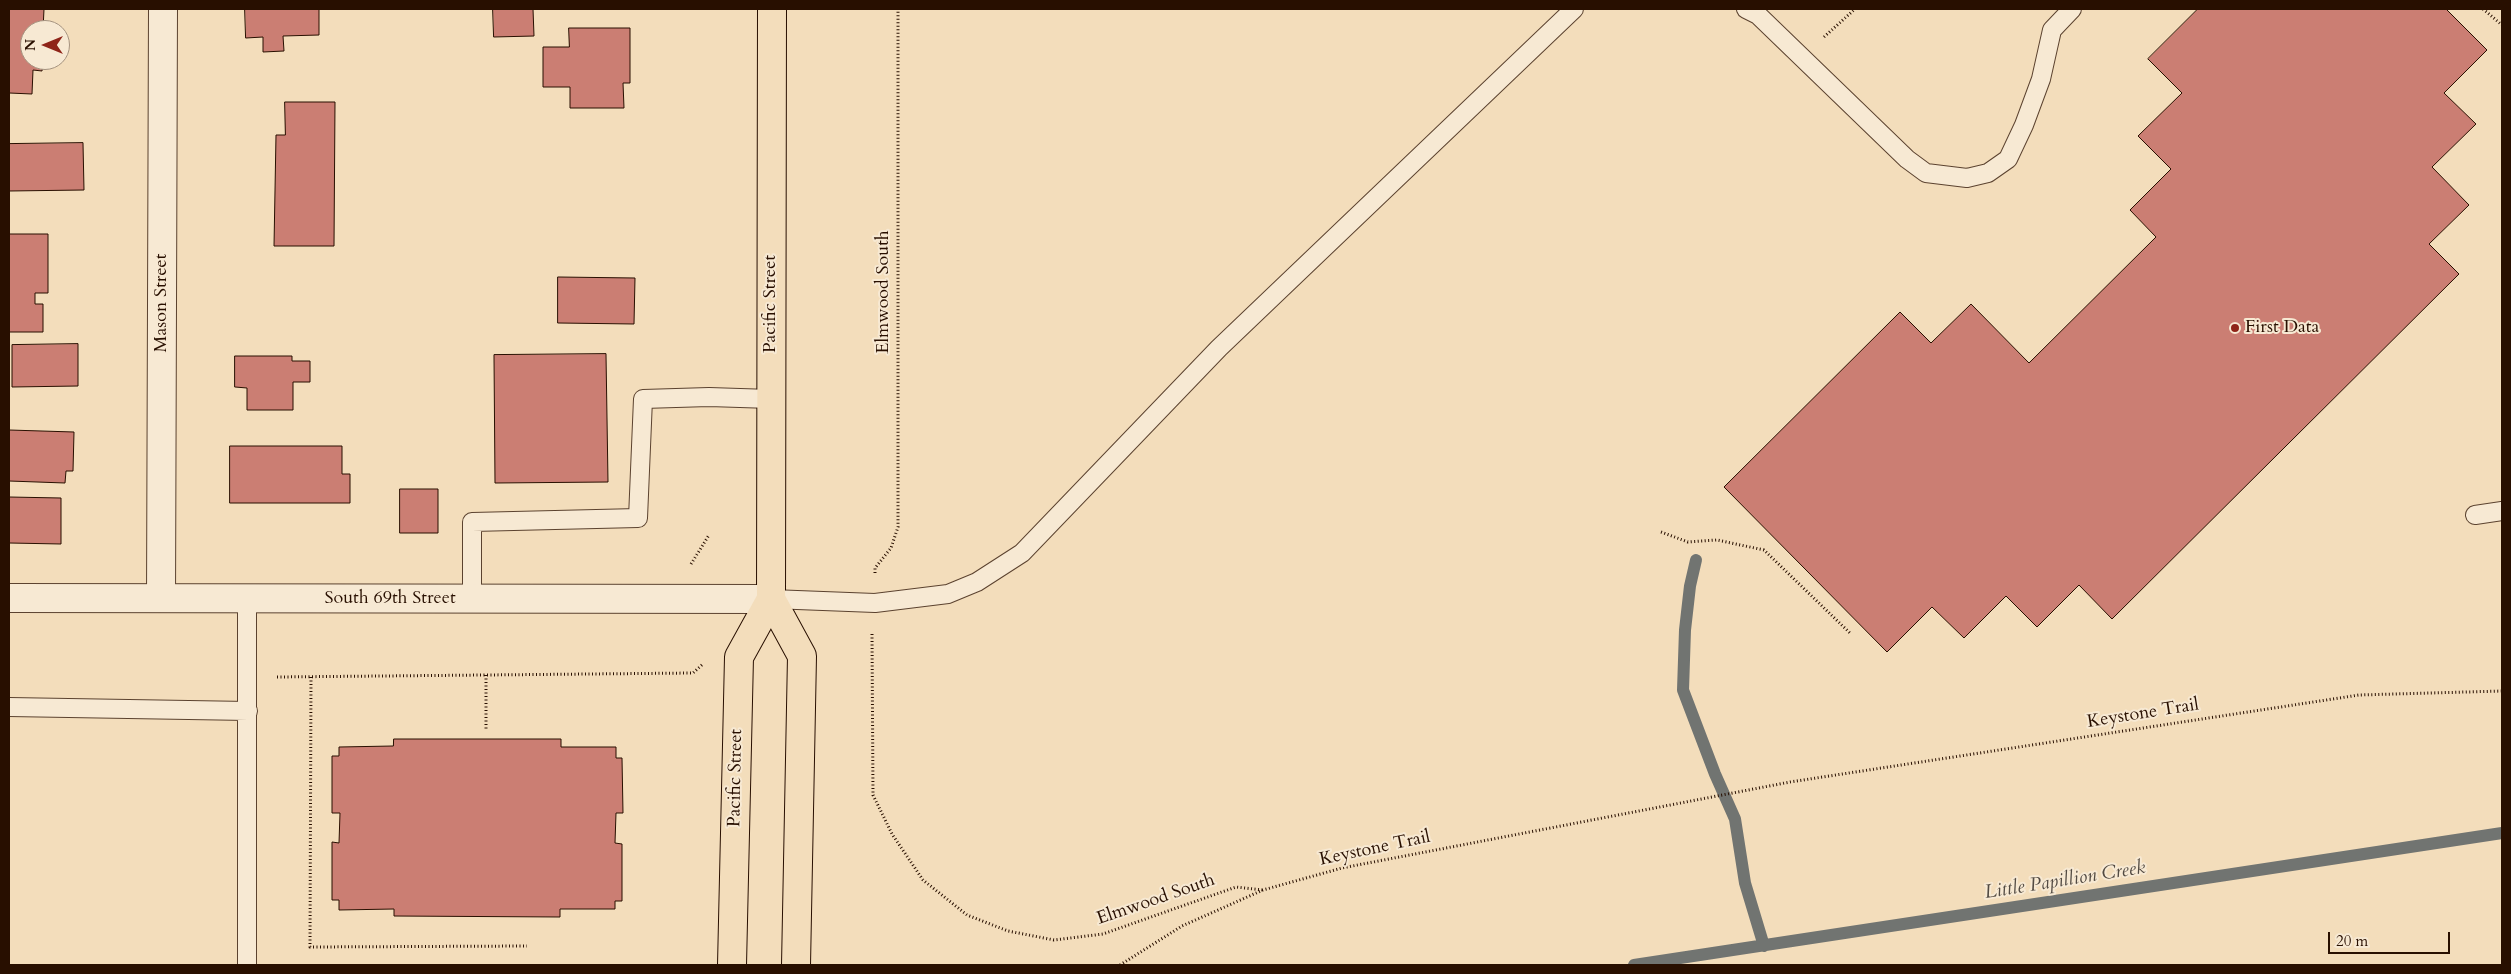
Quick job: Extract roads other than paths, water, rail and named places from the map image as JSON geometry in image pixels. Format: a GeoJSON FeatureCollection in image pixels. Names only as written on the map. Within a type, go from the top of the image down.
{"type":"FeatureCollection","features":[{"type":"Feature","properties":{"kind":"main road","name":"Pacific Street"},"geometry":{"type":"LineString","coordinates":[[732,965],[739,657],[770,599],[772,9]]}},
{"type":"Feature","properties":{"kind":"main road","name":"Pacific Street"},"geometry":{"type":"LineString","coordinates":[[770,599],[802,656],[796,965]]}},
{"type":"Feature","properties":{"kind":"street","name":"Mason Street"},"geometry":{"type":"LineString","coordinates":[[161,598],[163,9]]}},
{"type":"Feature","properties":{"kind":"street","name":"South 69th Street"},"geometry":{"type":"LineString","coordinates":[[9,598],[770,599]]}},
{"type":"Feature","properties":{"kind":"lane"},"geometry":{"type":"LineString","coordinates":[[770,599],[875,603],[948,594],[977,582],[1022,553],[1219,348],[1574,9]]}},
{"type":"Feature","properties":{"kind":"lane"},"geometry":{"type":"LineString","coordinates":[[1746,9],[1758,15],[1907,159],[1926,173],[1966,178],[1988,173],[2008,159],[2024,126],[2041,79],[2052,30],[2072,9]]}},
{"type":"Feature","properties":{"kind":"lane"},"geometry":{"type":"LineString","coordinates":[[472,599],[472,522],[638,518],[643,399],[709,397],[771,399]]}},
{"type":"Feature","properties":{"kind":"lane"},"geometry":{"type":"LineString","coordinates":[[2475,515],[2502,511]]}},
{"type":"Feature","properties":{"kind":"lane"},"geometry":{"type":"LineString","coordinates":[[247,599],[247,965]]}},
{"type":"Feature","properties":{"kind":"lane"},"geometry":{"type":"LineString","coordinates":[[9,707],[248,711]]}},
{"type":"Feature","properties":{"kind":"waterway"},"geometry":{"type":"LineString","coordinates":[[1696,560],[1690,586],[1685,630],[1683,690],[1715,774],[1735,819],[1745,883],[1764,946]]}},
{"type":"Feature","properties":{"kind":"waterway","name":"Little Papillion Creek"},"geometry":{"type":"LineString","coordinates":[[1634,965],[2502,833]]}},
{"type":"Feature","properties":{"kind":"place","name":"First Data"},"geometry":{"type":"Point","coordinates":[2235,328]}}]}
